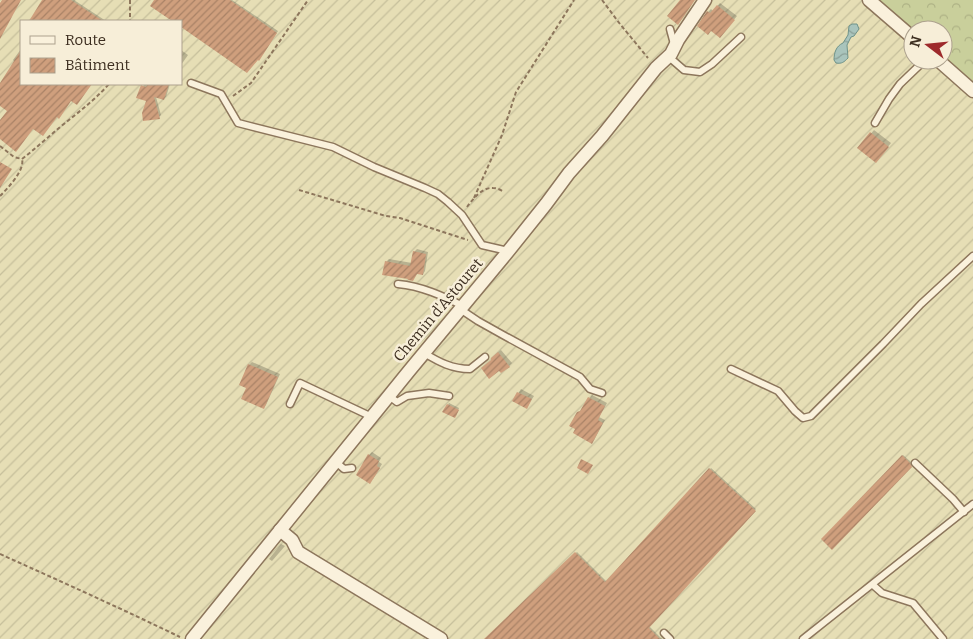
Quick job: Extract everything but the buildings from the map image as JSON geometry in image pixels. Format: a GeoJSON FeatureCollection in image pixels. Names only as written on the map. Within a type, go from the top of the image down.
{"type":"FeatureCollection","features":[{"type":"Feature","properties":{"kind":"street","name":"Chemin d'Astouret"},"geometry":{"type":"LineString","coordinates":[[192,639],[508,251],[569,173],[602,136],[656,68],[672,52],[705,0]]}},
{"type":"Feature","properties":{"kind":"street"},"geometry":{"type":"LineString","coordinates":[[869,0],[903,29]]}},
{"type":"Feature","properties":{"kind":"street"},"geometry":{"type":"LineString","coordinates":[[949,70],[973,91]]}},
{"type":"Feature","properties":{"kind":"street"},"geometry":{"type":"LineString","coordinates":[[280,530],[292,540],[298,552],[441,639]]}},
{"type":"Feature","properties":{"kind":"lane"},"geometry":{"type":"LineString","coordinates":[[670,29],[672,52],[684,70],[700,72],[712,64],[741,36]]}},
{"type":"Feature","properties":{"kind":"lane"},"geometry":{"type":"LineString","coordinates":[[875,123],[900,84],[915,70]]}},
{"type":"Feature","properties":{"kind":"lane"},"geometry":{"type":"LineString","coordinates":[[191,83],[221,94],[238,123],[332,147],[438,194],[462,215],[482,245],[508,251]]}},
{"type":"Feature","properties":{"kind":"lane"},"geometry":{"type":"LineString","coordinates":[[731,369],[778,391],[803,418],[811,416],[921,304],[973,256]]}},
{"type":"Feature","properties":{"kind":"lane"},"geometry":{"type":"LineString","coordinates":[[398,284],[412,286],[448,298],[478,321],[580,377],[590,389],[602,393]]}},
{"type":"Feature","properties":{"kind":"lane"},"geometry":{"type":"LineString","coordinates":[[424,353],[436,361],[459,369],[470,369],[485,357]]}},
{"type":"Feature","properties":{"kind":"lane"},"geometry":{"type":"LineString","coordinates":[[290,404],[300,383],[372,417]]}},
{"type":"Feature","properties":{"kind":"lane"},"geometry":{"type":"LineString","coordinates":[[389,396],[397,402],[407,396],[429,393],[450,396]]}},
{"type":"Feature","properties":{"kind":"lane"},"geometry":{"type":"LineString","coordinates":[[336,462],[344,469],[352,468]]}},
{"type":"Feature","properties":{"kind":"lane"},"geometry":{"type":"LineString","coordinates":[[915,463],[964,512]]}},
{"type":"Feature","properties":{"kind":"lane"},"geometry":{"type":"LineString","coordinates":[[802,639],[973,504]]}},
{"type":"Feature","properties":{"kind":"lane"},"geometry":{"type":"LineString","coordinates":[[873,584],[882,593],[914,604],[943,639]]}},
{"type":"Feature","properties":{"kind":"lane"},"geometry":{"type":"LineString","coordinates":[[664,633],[670,639]]}},
{"type":"Feature","properties":{"kind":"path"},"geometry":{"type":"LineString","coordinates":[[130,0],[130,20]]}},
{"type":"Feature","properties":{"kind":"path"},"geometry":{"type":"LineString","coordinates":[[225,101],[251,83],[308,0]]}},
{"type":"Feature","properties":{"kind":"path"},"geometry":{"type":"LineString","coordinates":[[462,215],[474,198],[502,135],[516,92],[574,0]]}},
{"type":"Feature","properties":{"kind":"path"},"geometry":{"type":"LineString","coordinates":[[602,0],[656,68]]}},
{"type":"Feature","properties":{"kind":"path"},"geometry":{"type":"LineString","coordinates":[[22,159],[88,106],[108,85]]}},
{"type":"Feature","properties":{"kind":"path"},"geometry":{"type":"LineString","coordinates":[[0,146],[14,157],[22,159]]}},
{"type":"Feature","properties":{"kind":"path"},"geometry":{"type":"LineString","coordinates":[[0,196],[20,172],[24,164],[22,159]]}},
{"type":"Feature","properties":{"kind":"path"},"geometry":{"type":"LineString","coordinates":[[474,198],[486,188],[494,187],[504,192]]}},
{"type":"Feature","properties":{"kind":"path"},"geometry":{"type":"LineString","coordinates":[[299,190],[386,216],[400,218],[482,245]]}},
{"type":"Feature","properties":{"kind":"path"},"geometry":{"type":"LineString","coordinates":[[0,554],[184,639]]}},
{"type":"Feature","properties":{"kind":"shaded area"},"geometry":{"type":"Polygon","coordinates":[[[0,0],[700,0],[669,54],[639,79],[608,124],[187,639],[0,639],[0,0]]]}},
{"type":"Feature","properties":{"kind":"shaded area"},"geometry":{"type":"Polygon","coordinates":[[[709,0],[864,0],[903,33],[903,70],[944,70],[973,96],[973,639],[196,639],[709,0]]]}},
{"type":"Feature","properties":{"kind":"green space"},"geometry":{"type":"Polygon","coordinates":[[[875,0],[973,0],[973,87],[953,69],[953,20],[903,20],[903,22],[875,0]]]}},
{"type":"Feature","properties":{"kind":"water"},"geometry":{"type":"Polygon","coordinates":[[[857,24],[859,29],[851,37],[847,45],[848,58],[843,62],[836,63],[834,55],[836,50],[848,35],[849,26],[857,24]]]}}]}
